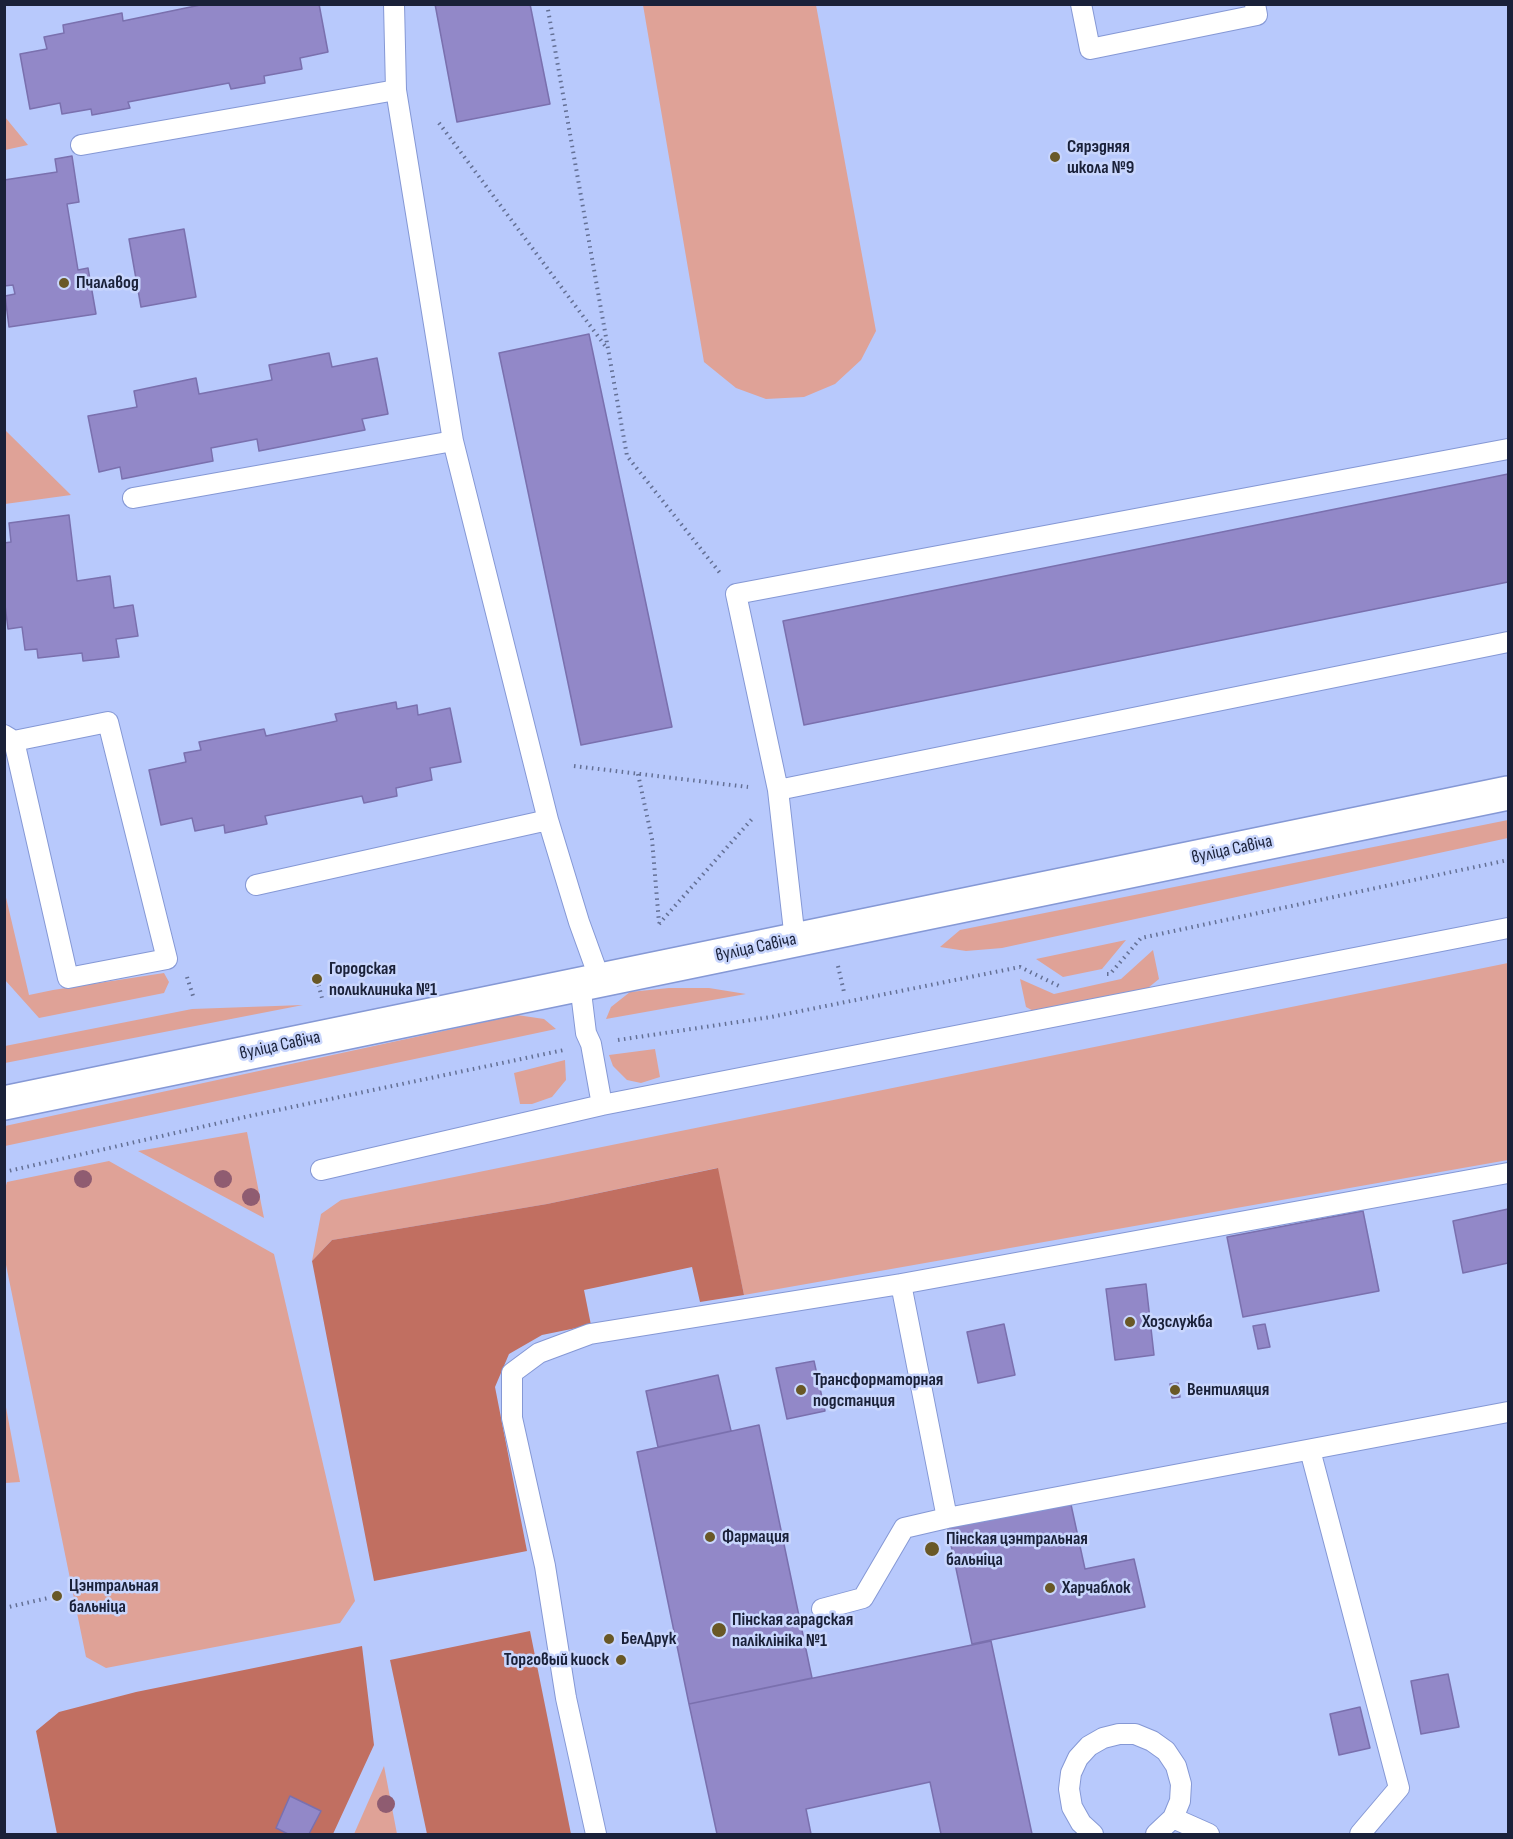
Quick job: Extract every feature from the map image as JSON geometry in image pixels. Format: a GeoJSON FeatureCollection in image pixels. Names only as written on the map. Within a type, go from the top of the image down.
{"type":"FeatureCollection","features":[{"type":"Feature","properties":{"kind":"street","name":"вуліца Савіча"},"geometry":{"type":"LineString","coordinates":[[4,1103],[1509,793]]}},
{"type":"Feature","properties":{"kind":"lane"},"geometry":{"type":"LineString","coordinates":[[394,4],[396,90],[453,441],[548,820],[579,922],[590,982],[586,1033],[591,1044],[602,1105]]}},
{"type":"Feature","properties":{"kind":"lane"},"geometry":{"type":"LineString","coordinates":[[1081,4],[1090,49],[1257,15],[1255,4]]}},
{"type":"Feature","properties":{"kind":"lane"},"geometry":{"type":"LineString","coordinates":[[81,145],[396,90]]}},
{"type":"Feature","properties":{"kind":"lane"},"geometry":{"type":"LineString","coordinates":[[133,498],[453,441]]}},
{"type":"Feature","properties":{"kind":"lane"},"geometry":{"type":"LineString","coordinates":[[795,940],[778,790],[736,594],[1509,449]]}},
{"type":"Feature","properties":{"kind":"lane"},"geometry":{"type":"LineString","coordinates":[[778,790],[1509,642]]}},
{"type":"Feature","properties":{"kind":"lane"},"geometry":{"type":"LineString","coordinates":[[108,722],[167,959],[68,978],[9,738],[108,722]]}},
{"type":"Feature","properties":{"kind":"lane"},"geometry":{"type":"LineString","coordinates":[[256,885],[548,820]]}},
{"type":"Feature","properties":{"kind":"lane"},"geometry":{"type":"LineString","coordinates":[[321,1170],[602,1105],[1509,928]]}},
{"type":"Feature","properties":{"kind":"lane"},"geometry":{"type":"LineString","coordinates":[[596,1834],[566,1698],[545,1566],[512,1418],[512,1373],[539,1353],[590,1334],[901,1284],[1509,1173]]}},
{"type":"Feature","properties":{"kind":"lane"},"geometry":{"type":"LineString","coordinates":[[901,1284],[947,1518]]}},
{"type":"Feature","properties":{"kind":"lane"},"geometry":{"type":"LineString","coordinates":[[822,1609],[863,1598],[904,1528],[1509,1412]]}},
{"type":"Feature","properties":{"kind":"lane"},"geometry":{"type":"LineString","coordinates":[[1310,1450],[1399,1788],[1360,1834]]}},
{"type":"Feature","properties":{"kind":"lane"},"geometry":{"type":"LineString","coordinates":[[1093,1834],[1080,1823],[1072,1807],[1069,1789],[1071,1773],[1078,1758],[1089,1746],[1103,1738],[1119,1734],[1136,1734],[1152,1741],[1166,1751],[1176,1766],[1180,1784],[1180,1801],[1173,1818],[1156,1834]]}},
{"type":"Feature","properties":{"kind":"lane"},"geometry":{"type":"LineString","coordinates":[[1173,1818],[1209,1834]]}},
{"type":"Feature","properties":{"kind":"path"},"geometry":{"type":"LineString","coordinates":[[547,4],[627,456],[736,594]]}},
{"type":"Feature","properties":{"kind":"path"},"geometry":{"type":"LineString","coordinates":[[439,123],[606,347]]}},
{"type":"Feature","properties":{"kind":"path"},"geometry":{"type":"LineString","coordinates":[[574,766],[778,790]]}},
{"type":"Feature","properties":{"kind":"path"},"geometry":{"type":"LineString","coordinates":[[638,774],[652,839],[659,924],[778,790]]}},
{"type":"Feature","properties":{"kind":"path"},"geometry":{"type":"LineString","coordinates":[[1100,976],[1110,974],[1141,939],[1509,860]]}},
{"type":"Feature","properties":{"kind":"path"},"geometry":{"type":"LineString","coordinates":[[4,1172],[254,1115],[591,1044],[771,1017],[1020,967],[1060,986],[1070,984]]}},
{"type":"Feature","properties":{"kind":"path"},"geometry":{"type":"LineString","coordinates":[[4,1608],[57,1596]]}},
{"type":"Feature","properties":{"kind":"shaded area"},"geometry":{"type":"Polygon","coordinates":[[[643,5],[816,5],[876,331],[861,360],[835,384],[804,397],[766,399],[736,388],[704,362],[643,5]]]}},
{"type":"Feature","properties":{"kind":"shaded area"},"geometry":{"type":"Polygon","coordinates":[[[5,117],[28,145],[5,150],[5,117]]]}},
{"type":"Feature","properties":{"kind":"shaded area"},"geometry":{"type":"Polygon","coordinates":[[[5,430],[71,495],[5,504],[5,430]]]}},
{"type":"Feature","properties":{"kind":"shaded area"},"geometry":{"type":"Polygon","coordinates":[[[1508,820],[1508,838],[1002,948],[966,951],[940,947],[960,930],[1508,820]]]}},
{"type":"Feature","properties":{"kind":"shaded area"},"geometry":{"type":"Polygon","coordinates":[[[4,889],[29,995],[164,973],[169,982],[164,993],[39,1018],[5,980],[4,889]]]}},
{"type":"Feature","properties":{"kind":"shaded area"},"geometry":{"type":"Polygon","coordinates":[[[1126,940],[1102,969],[1063,977],[1036,959],[1126,940]]]}},
{"type":"Feature","properties":{"kind":"shaded area"},"geometry":{"type":"Polygon","coordinates":[[[1153,950],[1159,979],[1143,992],[1039,1014],[1026,1007],[1020,979],[1054,994],[1121,979],[1153,950]]]}},
{"type":"Feature","properties":{"kind":"shaded area"},"geometry":{"type":"Polygon","coordinates":[[[1508,963],[1508,1160],[744,1295],[717,1168],[547,1204],[332,1240],[312,1261],[321,1214],[341,1200],[1508,963]]]}},
{"type":"Feature","properties":{"kind":"shaded area"},"geometry":{"type":"Polygon","coordinates":[[[669,988],[709,988],[746,994],[606,1019],[611,1007],[630,992],[669,988]]]}},
{"type":"Feature","properties":{"kind":"shaded area"},"geometry":{"type":"Polygon","coordinates":[[[303,1005],[5,1063],[5,1046],[192,1009],[303,1005]]]}},
{"type":"Feature","properties":{"kind":"shaded area"},"geometry":{"type":"Polygon","coordinates":[[[517,1015],[544,1019],[556,1029],[5,1146],[5,1126],[517,1015]]]}},
{"type":"Feature","properties":{"kind":"shaded area"},"geometry":{"type":"Polygon","coordinates":[[[655,1049],[660,1077],[641,1083],[627,1080],[613,1066],[609,1055],[655,1049]]]}},
{"type":"Feature","properties":{"kind":"shaded area"},"geometry":{"type":"Polygon","coordinates":[[[565,1060],[566,1080],[552,1097],[532,1104],[520,1104],[514,1073],[565,1060]]]}},
{"type":"Feature","properties":{"kind":"shaded area"},"geometry":{"type":"Polygon","coordinates":[[[247,1132],[264,1218],[138,1151],[247,1132]]]}},
{"type":"Feature","properties":{"kind":"shaded area"},"geometry":{"type":"Polygon","coordinates":[[[109,1161],[274,1254],[355,1601],[340,1623],[106,1668],[86,1657],[5,1260],[4,1192],[7,1182],[109,1161]]]}},
{"type":"Feature","properties":{"kind":"shaded area"},"geometry":{"type":"Polygon","coordinates":[[[718,1168],[744,1295],[700,1302],[692,1267],[584,1290],[591,1325],[542,1335],[509,1354],[495,1387],[527,1551],[374,1581],[312,1261],[332,1240],[547,1204],[718,1168]]]}},
{"type":"Feature","properties":{"kind":"shaded area"},"geometry":{"type":"Polygon","coordinates":[[[5,1402],[20,1482],[5,1483],[5,1402]]]}},
{"type":"Feature","properties":{"kind":"shaded area"},"geometry":{"type":"Polygon","coordinates":[[[530,1631],[571,1834],[427,1834],[390,1660],[530,1631]]]}},
{"type":"Feature","properties":{"kind":"shaded area"},"geometry":{"type":"Polygon","coordinates":[[[362,1646],[374,1745],[333,1834],[57,1834],[36,1731],[59,1712],[136,1692],[362,1646]]]}},
{"type":"Feature","properties":{"kind":"shaded area"},"geometry":{"type":"Polygon","coordinates":[[[384,1766],[397,1834],[354,1834],[384,1766]]]}},
{"type":"Feature","properties":{"kind":"building"},"geometry":{"type":"Polygon","coordinates":[[[205,4],[319,4],[328,52],[300,58],[302,69],[264,76],[265,83],[231,89],[229,83],[128,102],[130,108],[92,115],[91,109],[62,114],[60,103],[30,109],[20,54],[47,49],[44,37],[64,33],[63,25],[122,13],[123,21],[205,4]]]}},
{"type":"Feature","properties":{"kind":"building"},"geometry":{"type":"Polygon","coordinates":[[[435,4],[530,4],[550,104],[457,122],[435,4]]]}},
{"type":"Feature","properties":{"kind":"building"},"geometry":{"type":"Polygon","coordinates":[[[72,156],[79,202],[67,204],[78,270],[88,268],[96,314],[9,327],[5,296],[15,294],[13,285],[4,286],[4,180],[57,172],[55,159],[72,156]]]}},
{"type":"Feature","properties":{"kind":"building"},"geometry":{"type":"Polygon","coordinates":[[[184,229],[196,297],[141,307],[129,239],[184,229]]]}},
{"type":"Feature","properties":{"kind":"building"},"geometry":{"type":"Polygon","coordinates":[[[589,334],[672,727],[581,745],[499,353],[589,334]]]}},
{"type":"Feature","properties":{"kind":"building"},"geometry":{"type":"Polygon","coordinates":[[[329,353],[332,367],[377,358],[388,414],[362,419],[365,430],[259,451],[257,439],[211,448],[213,461],[122,479],[120,467],[99,472],[88,416],[137,407],[134,391],[196,378],[199,394],[272,380],[269,365],[329,353]]]}},
{"type":"Feature","properties":{"kind":"building"},"geometry":{"type":"Polygon","coordinates":[[[1508,474],[1508,582],[804,725],[783,621],[1508,474]]]}},
{"type":"Feature","properties":{"kind":"building"},"geometry":{"type":"Polygon","coordinates":[[[69,515],[77,581],[110,576],[114,608],[133,605],[138,636],[116,639],[119,657],[83,661],[82,653],[38,658],[37,649],[25,650],[22,627],[8,629],[4,597],[4,543],[11,542],[9,523],[69,515]]]}},
{"type":"Feature","properties":{"kind":"building"},"geometry":{"type":"Polygon","coordinates":[[[396,702],[397,709],[417,705],[418,715],[450,708],[461,762],[430,768],[432,780],[396,788],[397,796],[364,803],[362,796],[265,816],[267,824],[225,833],[224,825],[195,831],[192,818],[161,825],[149,770],[186,762],[184,753],[201,750],[199,742],[264,729],[266,736],[337,721],[335,714],[396,702]]]}},
{"type":"Feature","properties":{"kind":"building"},"geometry":{"type":"Polygon","coordinates":[[[1508,1209],[1508,1263],[1463,1273],[1453,1221],[1508,1209]]]}},
{"type":"Feature","properties":{"kind":"building"},"geometry":{"type":"Polygon","coordinates":[[[1363,1211],[1379,1291],[1243,1317],[1227,1237],[1363,1211]]]}},
{"type":"Feature","properties":{"kind":"building","name":"Хозслужба"},"geometry":{"type":"Polygon","coordinates":[[[1146,1284],[1154,1355],[1115,1360],[1106,1289],[1146,1284]]]}},
{"type":"Feature","properties":{"kind":"building"},"geometry":{"type":"Polygon","coordinates":[[[1004,1324],[1015,1375],[978,1383],[967,1332],[1004,1324]]]}},
{"type":"Feature","properties":{"kind":"building"},"geometry":{"type":"Polygon","coordinates":[[[1265,1324],[1270,1347],[1258,1349],[1253,1326],[1265,1324]]]}},
{"type":"Feature","properties":{"kind":"building","name":"Трансформаторная подстанция"},"geometry":{"type":"Polygon","coordinates":[[[814,1361],[825,1411],[787,1419],[776,1368],[814,1361]]]}},
{"type":"Feature","properties":{"kind":"building"},"geometry":{"type":"Polygon","coordinates":[[[718,1375],[731,1431],[658,1447],[646,1391],[718,1375]]]}},
{"type":"Feature","properties":{"kind":"building","name":"Вентиляция"},"geometry":{"type":"Polygon","coordinates":[[[1178,1383],[1180,1397],[1172,1398],[1170,1384],[1178,1383]]]}},
{"type":"Feature","properties":{"kind":"building"},"geometry":{"type":"Polygon","coordinates":[[[759,1425],[812,1678],[689,1704],[637,1452],[759,1425]]]}},
{"type":"Feature","properties":{"kind":"building","name":"Харчаблок"},"geometry":{"type":"Polygon","coordinates":[[[1070,1500],[1085,1569],[1134,1559],[1145,1607],[972,1644],[947,1526],[1070,1500]]]}},
{"type":"Feature","properties":{"kind":"building"},"geometry":{"type":"Polygon","coordinates":[[[991,1641],[1032,1834],[941,1834],[930,1782],[806,1809],[811,1834],[717,1834],[689,1704],[991,1641]]]}},
{"type":"Feature","properties":{"kind":"building"},"geometry":{"type":"Polygon","coordinates":[[[1448,1674],[1459,1727],[1421,1734],[1411,1681],[1448,1674]]]}},
{"type":"Feature","properties":{"kind":"building"},"geometry":{"type":"Polygon","coordinates":[[[1360,1707],[1370,1748],[1339,1755],[1330,1714],[1360,1707]]]}},
{"type":"Feature","properties":{"kind":"building"},"geometry":{"type":"Polygon","coordinates":[[[290,1796],[321,1811],[309,1834],[288,1834],[276,1828],[290,1796]]]}},
{"type":"Feature","properties":{"kind":"place","name":"Сярэдняя школа №9"},"geometry":{"type":"Point","coordinates":[1055,157]}},
{"type":"Feature","properties":{"kind":"place","name":"Пчалавод"},"geometry":{"type":"Point","coordinates":[64,283]}},
{"type":"Feature","properties":{"kind":"place","name":"Городская поликлиника №1"},"geometry":{"type":"Point","coordinates":[317,979]}},
{"type":"Feature","properties":{"kind":"place","name":"Хозслужба"},"geometry":{"type":"Point","coordinates":[1130,1322]}},
{"type":"Feature","properties":{"kind":"place","name":"Трансформаторная подстанция"},"geometry":{"type":"Point","coordinates":[801,1390]}},
{"type":"Feature","properties":{"kind":"place","name":"Вентиляция"},"geometry":{"type":"Point","coordinates":[1175,1390]}},
{"type":"Feature","properties":{"kind":"place","name":"Фармация"},"geometry":{"type":"Point","coordinates":[710,1537]}},
{"type":"Feature","properties":{"kind":"place","name":"Пінская цэнтральная бальніца"},"geometry":{"type":"Point","coordinates":[932,1549]}},
{"type":"Feature","properties":{"kind":"place","name":"Харчаблок"},"geometry":{"type":"Point","coordinates":[1050,1588]}},
{"type":"Feature","properties":{"kind":"place","name":"Цэнтральная бальніца"},"geometry":{"type":"Point","coordinates":[57,1596]}},
{"type":"Feature","properties":{"kind":"place","name":"Пінская гарадская паліклініка №1"},"geometry":{"type":"Point","coordinates":[719,1630]}},
{"type":"Feature","properties":{"kind":"place","name":"БелДрук"},"geometry":{"type":"Point","coordinates":[609,1639]}},
{"type":"Feature","properties":{"kind":"place","name":"Торговый киоск"},"geometry":{"type":"Point","coordinates":[621,1660]}}]}
